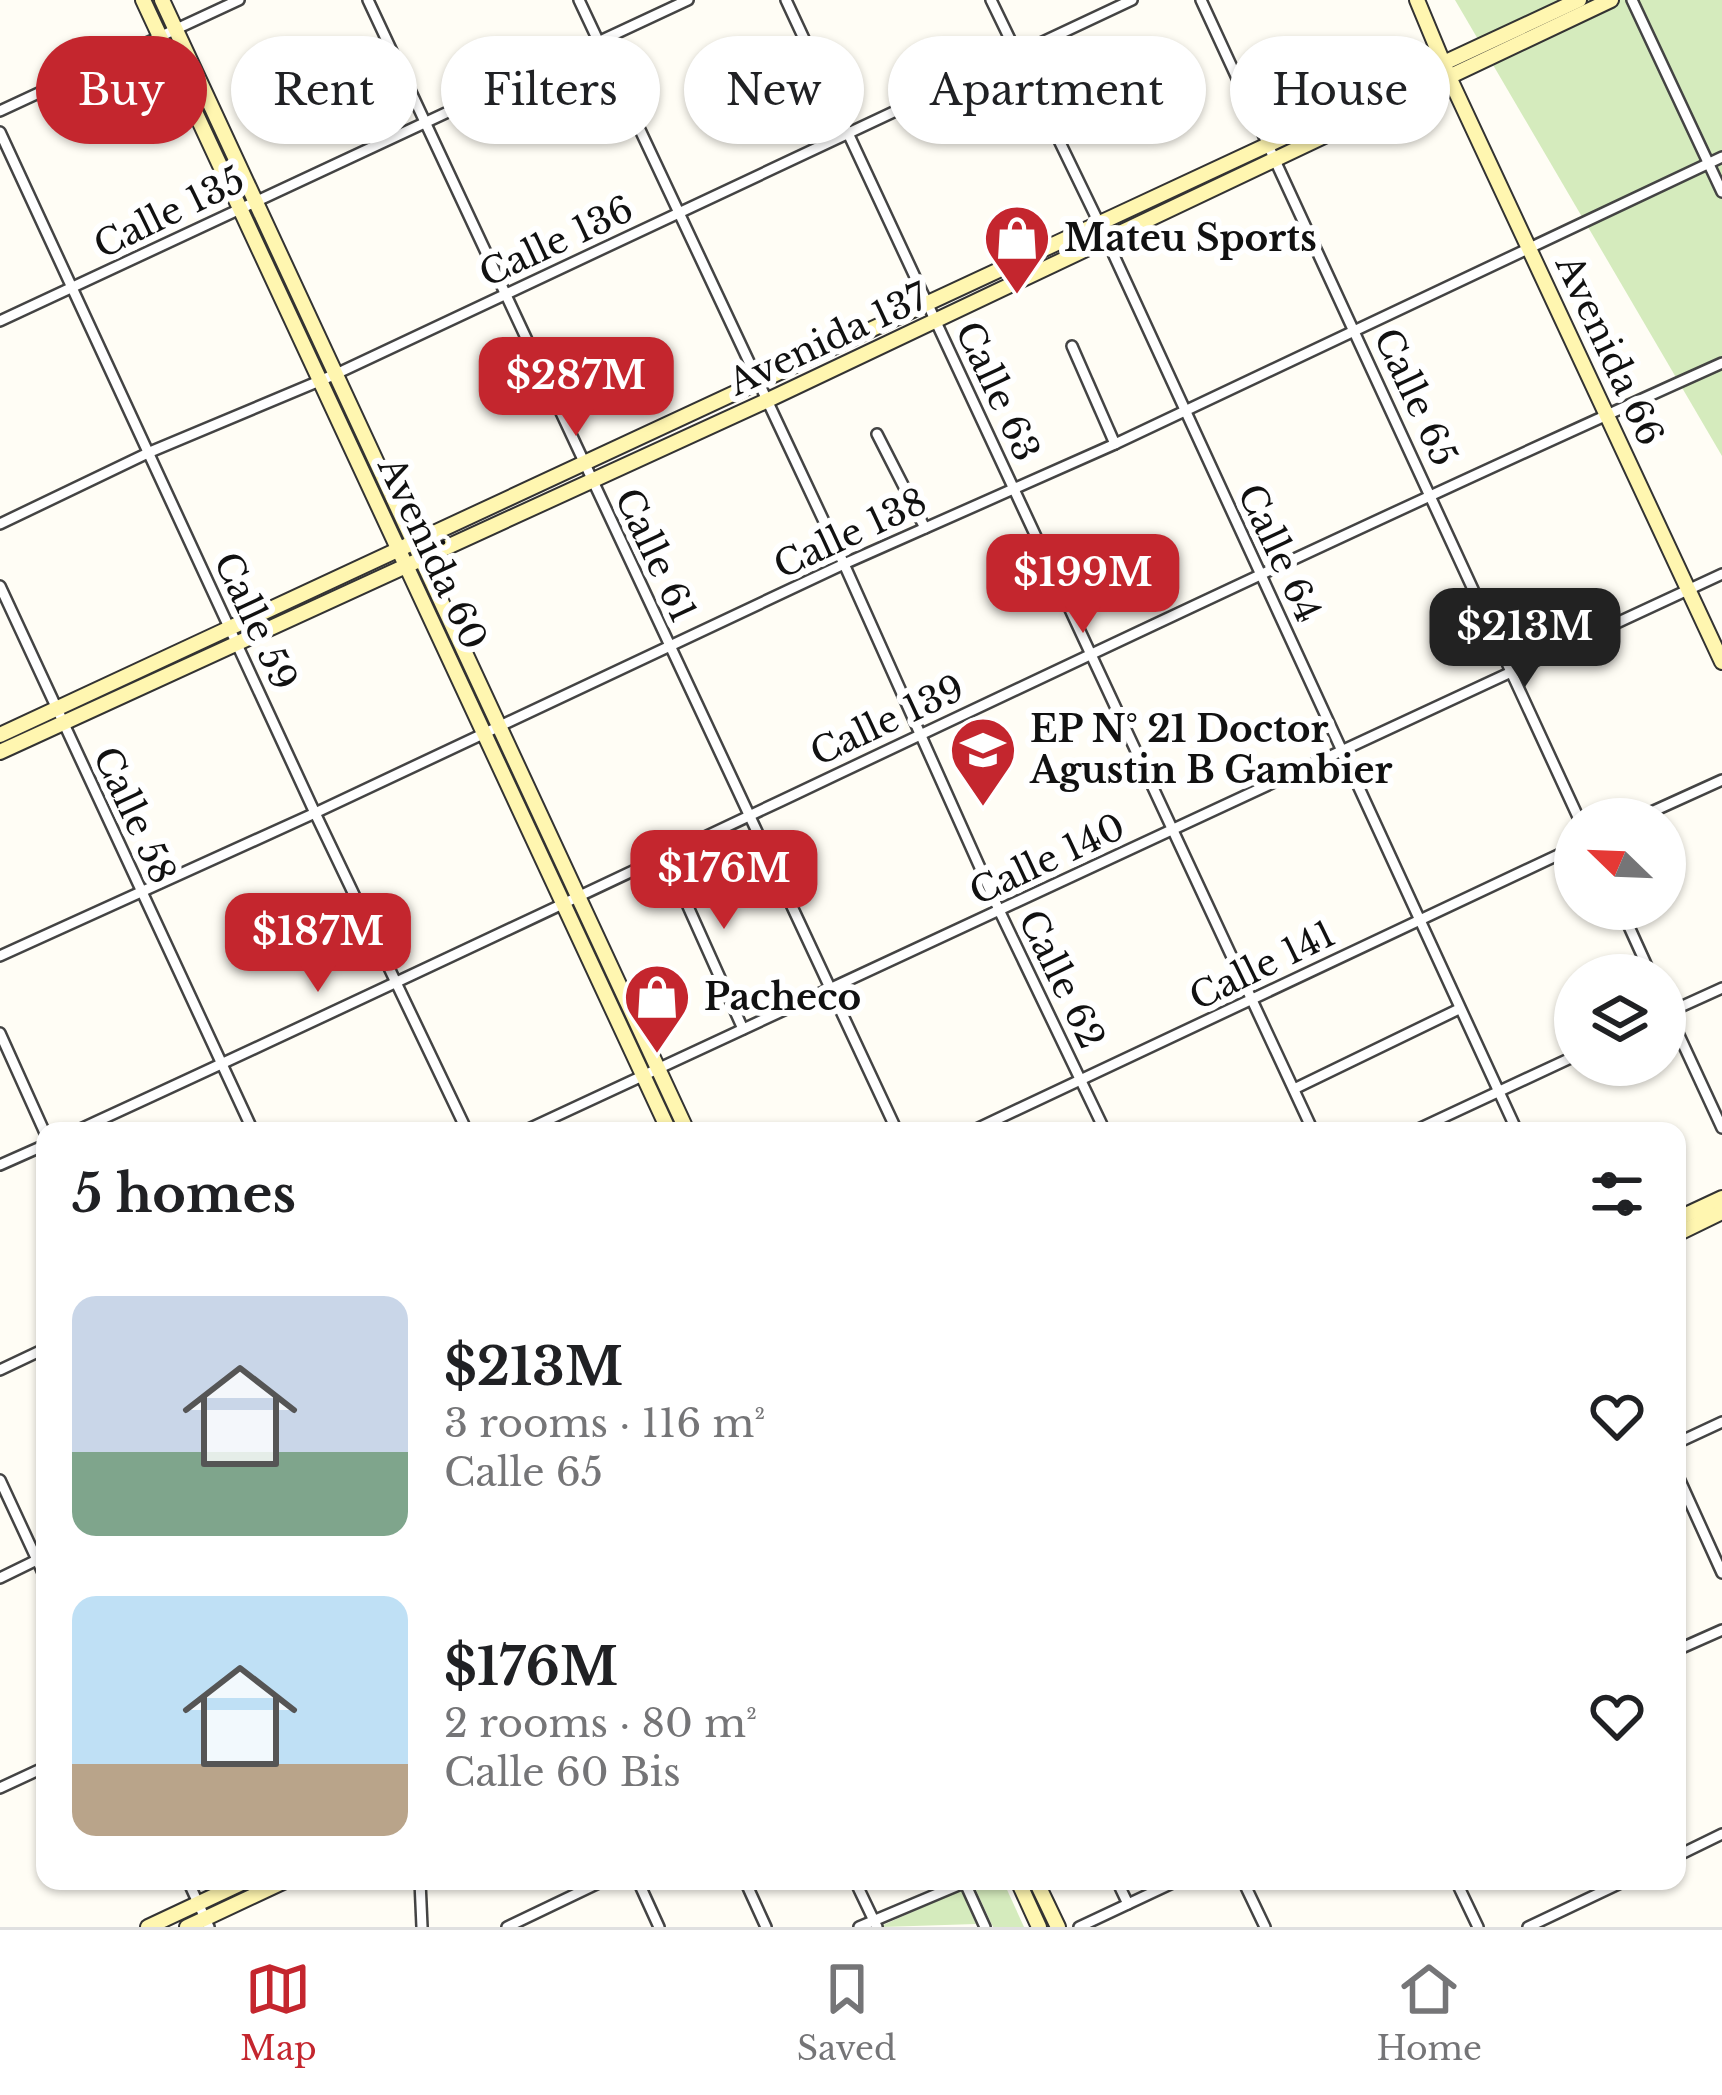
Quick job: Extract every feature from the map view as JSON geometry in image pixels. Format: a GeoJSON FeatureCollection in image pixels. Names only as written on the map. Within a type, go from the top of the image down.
{"type":"FeatureCollection","features":[{"type":"Feature","properties":{"kind":"main road","name":"Avenida 60"},"geometry":{"type":"LineString","coordinates":[[143,0],[159,36]]}},
{"type":"Feature","properties":{"kind":"main road","name":"Avenida 60"},"geometry":{"type":"LineString","coordinates":[[162,0],[336,374],[484,733],[570,899],[651,1073],[681,1122]]}},
{"type":"Feature","properties":{"kind":"main road","name":"Avenida 66"},"geometry":{"type":"LineString","coordinates":[[1417,0],[1692,588],[1722,662]]}},
{"type":"Feature","properties":{"kind":"main road","name":"Avenida 137"},"geometry":{"type":"LineString","coordinates":[[410,553],[592,481],[1275,162],[1580,0]]}},
{"type":"Feature","properties":{"kind":"main road","name":"Avenida 137"},"geometry":{"type":"LineString","coordinates":[[1451,71],[1611,0]]}},
{"type":"Feature","properties":{"kind":"main road","name":"Avenida 60"},"geometry":{"type":"LineString","coordinates":[[207,141],[319,380],[500,726],[570,899]]}},
{"type":"Feature","properties":{"kind":"main road","name":"Avenida 137"},"geometry":{"type":"LineString","coordinates":[[0,752],[59,716],[410,553],[583,463],[1267,144]]}},
{"type":"Feature","properties":{"kind":"main road","name":"Avenida 66"},"geometry":{"type":"LineString","coordinates":[[1692,588],[1722,643]]}},
{"type":"Feature","properties":{"kind":"main road","name":"Avenida 137"},"geometry":{"type":"LineString","coordinates":[[0,735],[59,716]]}},
{"type":"Feature","properties":{"kind":"main road","name":"Avenida 60"},"geometry":{"type":"LineString","coordinates":[[651,1073],[666,1122]]}},
{"type":"Feature","properties":{"kind":"main road"},"geometry":{"type":"LineString","coordinates":[[1686,1215],[1722,1198]]}},
{"type":"Feature","properties":{"kind":"main road"},"geometry":{"type":"LineString","coordinates":[[1686,1230],[1722,1212]]}},
{"type":"Feature","properties":{"kind":"main road"},"geometry":{"type":"LineString","coordinates":[[148,1927],[226,1890]]}},
{"type":"Feature","properties":{"kind":"main road"},"geometry":{"type":"LineString","coordinates":[[187,1927],[207,1923],[268,1890]]}},
{"type":"Feature","properties":{"kind":"main road"},"geometry":{"type":"LineString","coordinates":[[1022,1890],[1039,1927]]}},
{"type":"Feature","properties":{"kind":"main road"},"geometry":{"type":"LineString","coordinates":[[1040,1890],[1058,1927]]}},
{"type":"Feature","properties":{"kind":"street"},"geometry":{"type":"LineString","coordinates":[[164,36],[239,0]]}},
{"type":"Feature","properties":{"kind":"street","name":"Calle 61"},"geometry":{"type":"LineString","coordinates":[[368,0],[893,1122]]}},
{"type":"Feature","properties":{"kind":"street","name":"Calle 62"},"geometry":{"type":"LineString","coordinates":[[579,0],[594,36]]}},
{"type":"Feature","properties":{"kind":"street","name":"Calle 135"},"geometry":{"type":"LineString","coordinates":[[610,36],[688,0]]}},
{"type":"Feature","properties":{"kind":"street","name":"Calle 63"},"geometry":{"type":"LineString","coordinates":[[786,0],[803,36]]}},
{"type":"Feature","properties":{"kind":"street","name":"Calle 64"},"geometry":{"type":"LineString","coordinates":[[991,0],[1007,36]]}},
{"type":"Feature","properties":{"kind":"street","name":"Calle 136"},"geometry":{"type":"LineString","coordinates":[[1056,36],[1132,0]]}},
{"type":"Feature","properties":{"kind":"street","name":"Calle 65"},"geometry":{"type":"LineString","coordinates":[[1201,0],[1230,63]]}},
{"type":"Feature","properties":{"kind":"street"},"geometry":{"type":"LineString","coordinates":[[1632,0],[1722,192]]}},
{"type":"Feature","properties":{"kind":"street"},"geometry":{"type":"LineString","coordinates":[[0,111],[36,95]]}},
{"type":"Feature","properties":{"kind":"street","name":"Calle 135"},"geometry":{"type":"LineString","coordinates":[[0,321],[441,114]]}},
{"type":"Feature","properties":{"kind":"street","name":"Calle 59"},"geometry":{"type":"LineString","coordinates":[[0,132],[463,1122]]}},
{"type":"Feature","properties":{"kind":"street","name":"Calle 62"},"geometry":{"type":"LineString","coordinates":[[647,144],[844,564],[999,910],[1102,1122]]}},
{"type":"Feature","properties":{"kind":"street","name":"Calle 136"},"geometry":{"type":"LineString","coordinates":[[0,524],[150,452],[336,374],[827,144]]}},
{"type":"Feature","properties":{"kind":"street","name":"Calle 63"},"geometry":{"type":"LineString","coordinates":[[853,144],[1309,1122]]}},
{"type":"Feature","properties":{"kind":"street","name":"Calle 64"},"geometry":{"type":"LineString","coordinates":[[1060,144],[1513,1122]]}},
{"type":"Feature","properties":{"kind":"street","name":"Calle 65"},"geometry":{"type":"LineString","coordinates":[[1267,144],[1569,798]]}},
{"type":"Feature","properties":{"kind":"street","name":"Calle 138"},"geometry":{"type":"LineString","coordinates":[[0,956],[315,814],[844,564],[1114,445],[1722,157]]}},
{"type":"Feature","properties":{"kind":"street"},"geometry":{"type":"LineString","coordinates":[[1072,346],[1114,445]]}},
{"type":"Feature","properties":{"kind":"street","name":"Calle 139"},"geometry":{"type":"LineString","coordinates":[[95,1122],[397,984],[747,814],[1722,363]]}},
{"type":"Feature","properties":{"kind":"street"},"geometry":{"type":"LineString","coordinates":[[877,434],[925,528]]}},
{"type":"Feature","properties":{"kind":"street","name":"Calle 140"},"geometry":{"type":"LineString","coordinates":[[544,1122],[1722,574]]}},
{"type":"Feature","properties":{"kind":"street","name":"Calle 58"},"geometry":{"type":"LineString","coordinates":[[0,586],[249,1122]]}},
{"type":"Feature","properties":{"kind":"street"},"geometry":{"type":"LineString","coordinates":[[1682,798],[1722,780]]}},
{"type":"Feature","properties":{"kind":"street"},"geometry":{"type":"LineString","coordinates":[[664,853],[743,1029]]}},
{"type":"Feature","properties":{"kind":"street","name":"Calle 141"},"geometry":{"type":"LineString","coordinates":[[992,1122],[1554,857]]}},
{"type":"Feature","properties":{"kind":"street"},"geometry":{"type":"LineString","coordinates":[[1686,1002],[1722,988]]}},
{"type":"Feature","properties":{"kind":"street"},"geometry":{"type":"LineString","coordinates":[[1294,1089],[1459,1009]]}},
{"type":"Feature","properties":{"kind":"street"},"geometry":{"type":"LineString","coordinates":[[0,1033],[40,1122]]}},
{"type":"Feature","properties":{"kind":"street"},"geometry":{"type":"LineString","coordinates":[[1686,1052],[1722,1128]]}},
{"type":"Feature","properties":{"kind":"street"},"geometry":{"type":"LineString","coordinates":[[1433,1122],[1554,1066]]}},
{"type":"Feature","properties":{"kind":"street"},"geometry":{"type":"LineString","coordinates":[[0,1165],[36,1149]]}},
{"type":"Feature","properties":{"kind":"street"},"geometry":{"type":"LineString","coordinates":[[0,1370],[36,1355]]}},
{"type":"Feature","properties":{"kind":"street"},"geometry":{"type":"LineString","coordinates":[[1686,1439],[1722,1422]]}},
{"type":"Feature","properties":{"kind":"street"},"geometry":{"type":"LineString","coordinates":[[0,1480],[36,1548]]}},
{"type":"Feature","properties":{"kind":"street"},"geometry":{"type":"LineString","coordinates":[[1686,1494],[1722,1573]]}},
{"type":"Feature","properties":{"kind":"street"},"geometry":{"type":"LineString","coordinates":[[0,1577],[36,1560]]}},
{"type":"Feature","properties":{"kind":"street"},"geometry":{"type":"LineString","coordinates":[[1686,1646],[1722,1630]]}},
{"type":"Feature","properties":{"kind":"street"},"geometry":{"type":"LineString","coordinates":[[0,1788],[36,1771]]}},
{"type":"Feature","properties":{"kind":"street"},"geometry":{"type":"LineString","coordinates":[[1686,1852],[1722,1834]]}},
{"type":"Feature","properties":{"kind":"street"},"geometry":{"type":"LineString","coordinates":[[192,1890],[207,1923]]}},
{"type":"Feature","properties":{"kind":"street"},"geometry":{"type":"LineString","coordinates":[[420,1890],[422,1927]]}},
{"type":"Feature","properties":{"kind":"street"},"geometry":{"type":"LineString","coordinates":[[507,1927],[584,1890]]}},
{"type":"Feature","properties":{"kind":"street"},"geometry":{"type":"LineString","coordinates":[[642,1890],[659,1927]]}},
{"type":"Feature","properties":{"kind":"street"},"geometry":{"type":"LineString","coordinates":[[749,1890],[766,1927]]}},
{"type":"Feature","properties":{"kind":"street"},"geometry":{"type":"LineString","coordinates":[[859,1890],[875,1924]]}},
{"type":"Feature","properties":{"kind":"street"},"geometry":{"type":"LineString","coordinates":[[859,1927],[949,1890]]}},
{"type":"Feature","properties":{"kind":"street"},"geometry":{"type":"LineString","coordinates":[[969,1890],[985,1927]]}},
{"type":"Feature","properties":{"kind":"street"},"geometry":{"type":"LineString","coordinates":[[1121,1890],[1128,1904]]}},
{"type":"Feature","properties":{"kind":"street"},"geometry":{"type":"LineString","coordinates":[[1079,1927],[1158,1890]]}},
{"type":"Feature","properties":{"kind":"street"},"geometry":{"type":"LineString","coordinates":[[1247,1890],[1264,1927]]}},
{"type":"Feature","properties":{"kind":"street"},"geometry":{"type":"LineString","coordinates":[[1460,1890],[1478,1927]]}},
{"type":"Feature","properties":{"kind":"street"},"geometry":{"type":"LineString","coordinates":[[1528,1927],[1606,1890]]}},
{"type":"Feature","properties":{"kind":"green space"},"geometry":{"type":"Polygon","coordinates":[[[1455,0],[1722,0],[1722,456],[1455,0]]]}},
{"type":"Feature","properties":{"kind":"green space"},"geometry":{"type":"Polygon","coordinates":[[[961,1890],[976,1924],[881,1926],[961,1890]]]}},
{"type":"Feature","properties":{"kind":"green space"},"geometry":{"type":"Polygon","coordinates":[[[976,1890],[1007,1890],[1024,1927],[993,1927],[976,1890]]]}},
{"type":"Feature","properties":{"kind":"place","name":"Mateu Sports"},"geometry":{"type":"Point","coordinates":[1017,297]}},
{"type":"Feature","properties":{"kind":"place","name":"EP N° 21 Doctor Agustin B Gambier"},"geometry":{"type":"Point","coordinates":[983,809]}},
{"type":"Feature","properties":{"kind":"place","name":"Pacheco"},"geometry":{"type":"Point","coordinates":[657,1056]}}]}
